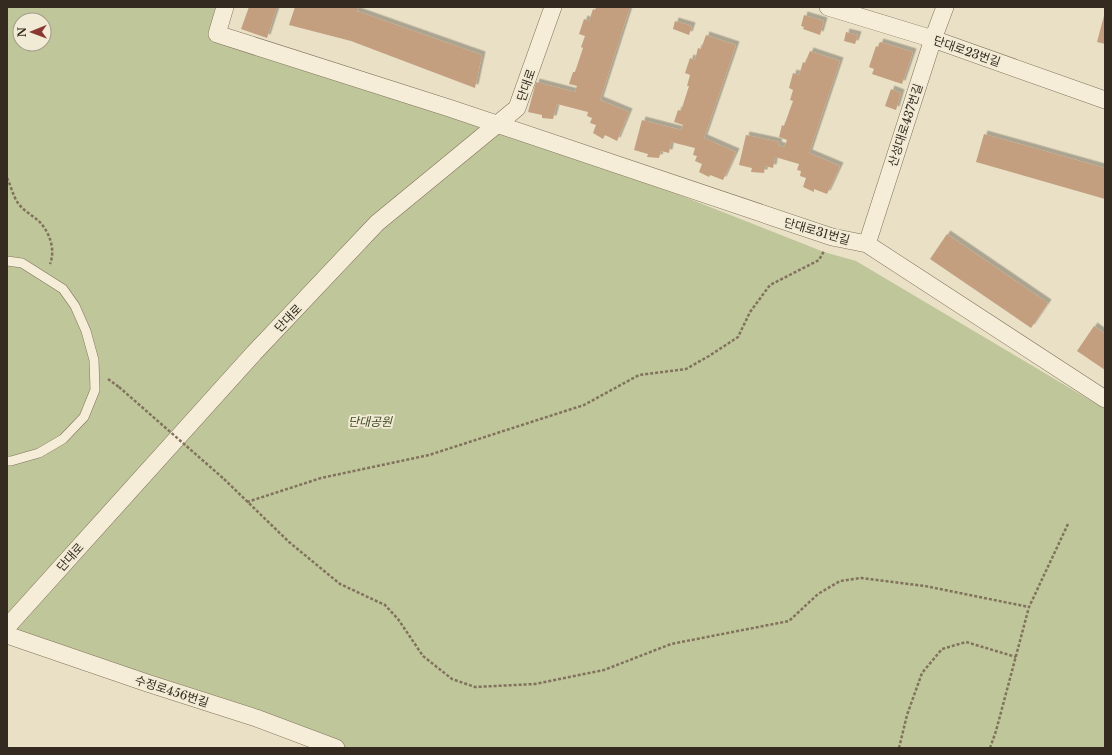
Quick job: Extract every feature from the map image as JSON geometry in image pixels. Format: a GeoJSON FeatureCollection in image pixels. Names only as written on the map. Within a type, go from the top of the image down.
{"type":"FeatureCollection","features":[{"type":"Feature","properties":{"kind":"street","name":"단대로31번길"},"geometry":{"type":"LineString","coordinates":[[225,7],[217,34],[499,124],[832,237],[868,244],[1105,399]]}},
{"type":"Feature","properties":{"kind":"street","name":"단대로"},"geometry":{"type":"LineString","coordinates":[[7,627],[254,353],[377,223],[517,108],[553,7]]}},
{"type":"Feature","properties":{"kind":"street","name":"단대로23번길"},"geometry":{"type":"LineString","coordinates":[[828,7],[933,39],[1105,100]]}},
{"type":"Feature","properties":{"kind":"street","name":"산성대로437번길"},"geometry":{"type":"LineString","coordinates":[[868,244],[933,39],[945,7]]}},
{"type":"Feature","properties":{"kind":"street","name":"수정로456번길"},"geometry":{"type":"LineString","coordinates":[[7,634],[140,681],[256,718],[336,748]]}},
{"type":"Feature","properties":{"kind":"lane"},"geometry":{"type":"LineString","coordinates":[[7,261],[22,263],[63,289],[75,306],[86,331],[94,360],[95,390],[84,418],[63,439],[39,453],[7,461]]}},
{"type":"Feature","properties":{"kind":"path"},"geometry":{"type":"LineString","coordinates":[[7,178],[18,203],[27,213],[43,226],[52,245],[51,261],[44,277]]}},
{"type":"Feature","properties":{"kind":"path"},"geometry":{"type":"LineString","coordinates":[[247,502],[321,478],[429,455],[584,405],[639,375],[686,369],[738,337],[750,312],[770,285],[819,260],[832,237]]}},
{"type":"Feature","properties":{"kind":"path"},"geometry":{"type":"LineString","coordinates":[[119,388],[224,479],[289,542],[340,584],[385,605],[398,619],[423,656],[452,679],[474,687],[535,684],[604,670],[671,644],[788,621],[818,594],[840,581],[860,578],[925,586],[1029,607]]}},
{"type":"Feature","properties":{"kind":"path"},"geometry":{"type":"LineString","coordinates":[[990,748],[996,731],[1029,607],[1068,524]]}},
{"type":"Feature","properties":{"kind":"path"},"geometry":{"type":"LineString","coordinates":[[899,748],[907,716],[922,673],[942,649],[966,642],[1016,657]]}},
{"type":"Feature","properties":{"kind":"green space","name":"단대공원"},"geometry":{"type":"Polygon","coordinates":[[[7,7],[217,7],[209,37],[499,124],[824,252],[856,261],[1105,409],[1105,748],[336,748],[7,634],[7,7]]]}},
{"type":"Feature","properties":{"kind":"building"},"geometry":{"type":"Polygon","coordinates":[[[249,7],[277,7],[267,38],[241,29],[249,7]]]}},
{"type":"Feature","properties":{"kind":"building"},"geometry":{"type":"Polygon","coordinates":[[[295,7],[359,7],[357,11],[482,55],[475,88],[351,41],[289,25],[295,7]]]}},
{"type":"Feature","properties":{"kind":"building"},"geometry":{"type":"Polygon","coordinates":[[[597,7],[630,7],[600,100],[629,112],[617,141],[605,135],[603,139],[593,133],[596,125],[590,123],[592,118],[587,116],[588,112],[557,104],[553,119],[542,118],[542,115],[528,112],[536,82],[575,92],[577,86],[569,84],[573,72],[575,72],[583,48],[581,47],[585,36],[579,34],[584,19],[589,21],[593,9],[595,10],[597,7]]]}},
{"type":"Feature","properties":{"kind":"building"},"geometry":{"type":"Polygon","coordinates":[[[1105,12],[1105,44],[1097,42],[1105,12]]]}},
{"type":"Feature","properties":{"kind":"building"},"geometry":{"type":"Polygon","coordinates":[[[804,15],[824,21],[820,35],[803,29],[804,27],[801,26],[804,15]]]}},
{"type":"Feature","properties":{"kind":"building"},"geometry":{"type":"Polygon","coordinates":[[[675,21],[692,26],[689,35],[673,29],[675,21]]]}},
{"type":"Feature","properties":{"kind":"building"},"geometry":{"type":"Polygon","coordinates":[[[846,32],[858,35],[855,44],[844,41],[846,32]]]}},
{"type":"Feature","properties":{"kind":"building"},"geometry":{"type":"Polygon","coordinates":[[[706,35],[736,45],[704,138],[736,152],[723,180],[710,175],[709,177],[699,172],[702,164],[695,161],[697,156],[693,155],[695,148],[671,142],[669,153],[661,151],[659,158],[647,157],[648,154],[634,150],[642,120],[681,130],[683,125],[674,122],[678,110],[681,111],[689,86],[687,86],[690,75],[685,73],[690,58],[695,60],[698,48],[701,49],[706,35]]]}},
{"type":"Feature","properties":{"kind":"building"},"geometry":{"type":"Polygon","coordinates":[[[880,42],[913,52],[902,84],[872,74],[874,69],[869,67],[876,46],[878,47],[880,42]]]}},
{"type":"Feature","properties":{"kind":"building"},"geometry":{"type":"Polygon","coordinates":[[[810,51],[840,61],[809,153],[840,166],[827,194],[814,189],[814,192],[803,187],[806,178],[800,176],[801,171],[797,170],[799,164],[775,157],[773,168],[765,166],[764,173],[751,172],[752,168],[739,165],[746,135],[779,142],[778,145],[784,147],[787,140],[779,137],[782,125],[784,126],[793,101],[790,100],[793,90],[789,88],[793,73],[799,75],[803,62],[805,63],[810,51]]]}},
{"type":"Feature","properties":{"kind":"building"},"geometry":{"type":"Polygon","coordinates":[[[891,89],[901,93],[896,110],[885,106],[891,89]]]}},
{"type":"Feature","properties":{"kind":"building"},"geometry":{"type":"Polygon","coordinates":[[[984,134],[1105,168],[1105,199],[976,162],[984,134]]]}},
{"type":"Feature","properties":{"kind":"building"},"geometry":{"type":"Polygon","coordinates":[[[947,234],[1048,303],[1031,328],[930,259],[947,234]]]}},
{"type":"Feature","properties":{"kind":"building"},"geometry":{"type":"Polygon","coordinates":[[[1094,326],[1105,334],[1105,370],[1077,351],[1094,326]]]}}]}
